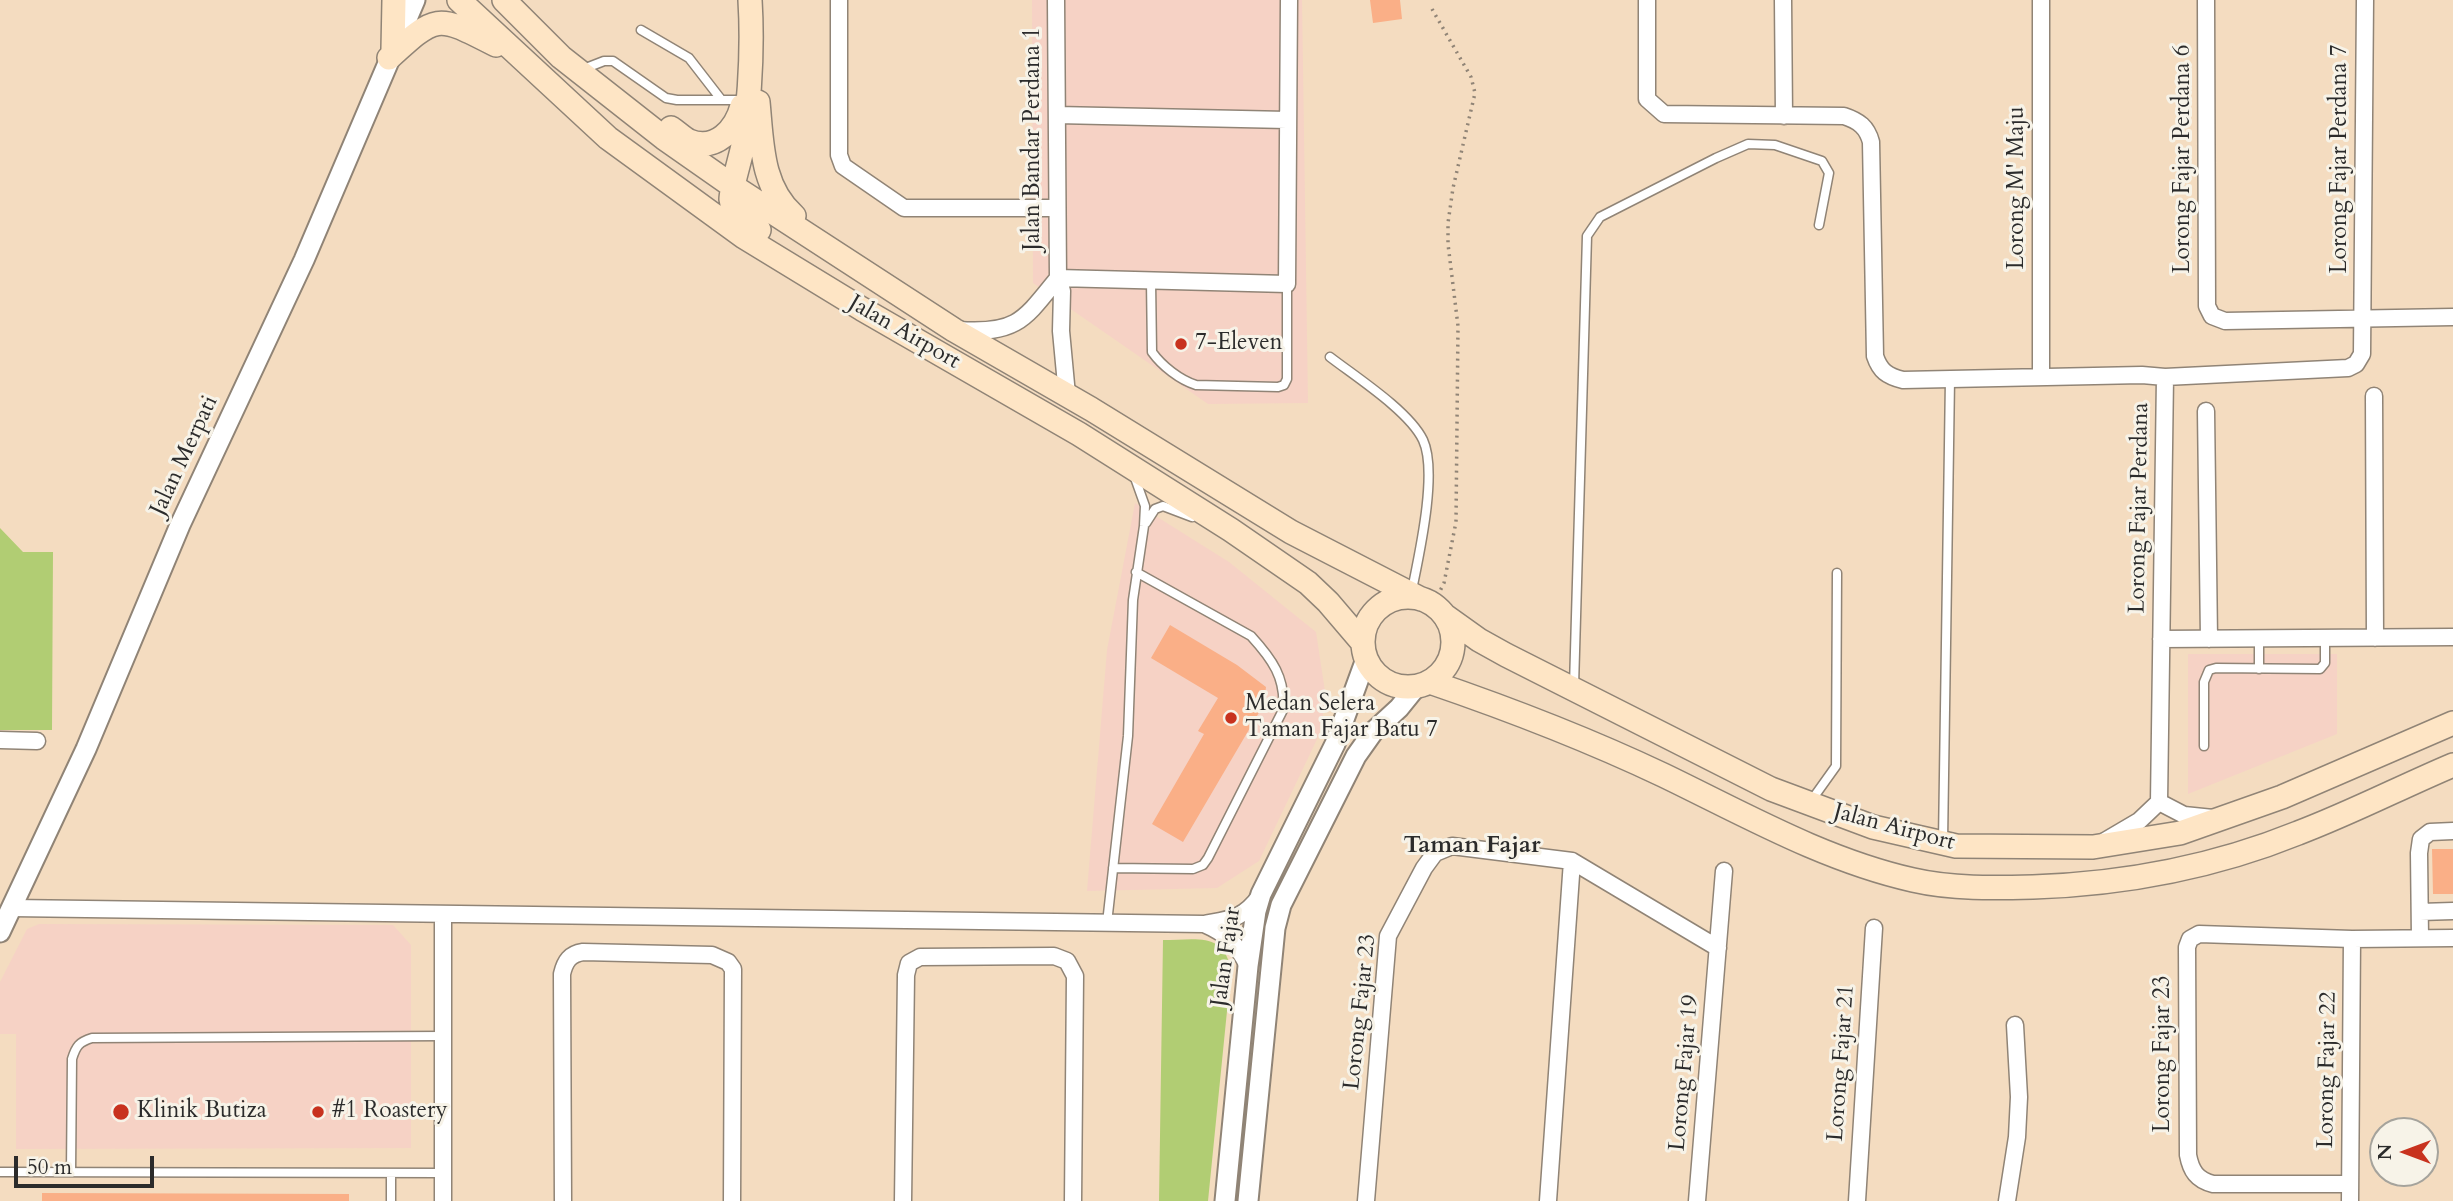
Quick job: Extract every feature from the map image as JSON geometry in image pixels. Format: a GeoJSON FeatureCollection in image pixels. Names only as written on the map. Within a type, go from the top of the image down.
{"type":"FeatureCollection","features":[{"type":"Feature","properties":{"kind":"main road"},"geometry":{"type":"LineString","coordinates":[[391,53],[394,0]]}},
{"type":"Feature","properties":{"kind":"main road","name":"Jalan Airport"},"geometry":{"type":"LineString","coordinates":[[459,0],[608,138],[744,237],[1122,461],[1231,530],[1308,583],[1328,602],[1365,651]]}},
{"type":"Feature","properties":{"kind":"main road","name":"Jalan Airport"},"geometry":{"type":"LineString","coordinates":[[504,0],[561,57],[664,138],[734,187],[954,330],[1067,394],[1291,532],[1427,603],[1479,640],[1771,789],[1809,804],[1873,827],[1943,844],[1982,847],[2093,847],[2180,833],[2282,797],[2453,723]]}},
{"type":"Feature","properties":{"kind":"main road"},"geometry":{"type":"LineString","coordinates":[[750,0],[752,58],[760,131],[773,191],[780,204],[793,216],[859,257],[873,277]]}},
{"type":"Feature","properties":{"kind":"main road"},"geometry":{"type":"LineString","coordinates":[[391,53],[419,30],[445,22],[466,29],[521,57]]}},
{"type":"Feature","properties":{"kind":"main road"},"geometry":{"type":"LineString","coordinates":[[541,37],[688,141],[706,143],[724,137],[738,121],[732,99],[752,58]]}},
{"type":"Feature","properties":{"kind":"main road"},"geometry":{"type":"LineString","coordinates":[[752,58],[744,141],[731,192],[731,202],[738,216],[933,332],[1000,389]]}},
{"type":"Feature","properties":{"kind":"main road"},"geometry":{"type":"LineString","coordinates":[[1400,598],[1427,603],[1451,628],[1453,644],[1450,659],[1442,672],[1423,685],[1400,687],[1386,682],[1374,672],[1365,651],[1368,623],[1381,606],[1400,598]]}},
{"type":"Feature","properties":{"kind":"main road","name":"Jalan Airport"},"geometry":{"type":"LineString","coordinates":[[1423,685],[1493,703],[1624,757],[1794,839],[1872,868],[1915,880],[1993,888],[2081,885],[2130,879],[2219,860],[2297,834],[2453,765]]}},
{"type":"Feature","properties":{"kind":"street","name":"Jalan Merpati"},"geometry":{"type":"LineString","coordinates":[[0,932],[86,749],[180,525],[304,260],[415,0]]}},
{"type":"Feature","properties":{"kind":"street"},"geometry":{"type":"LineString","coordinates":[[839,0],[839,155],[843,166],[904,208],[1057,208]]}},
{"type":"Feature","properties":{"kind":"street","name":"Jalan Bandar Perdana 1"},"geometry":{"type":"LineString","coordinates":[[1056,0],[1058,278],[1062,291],[1060,331],[1067,394]]}},
{"type":"Feature","properties":{"kind":"street"},"geometry":{"type":"LineString","coordinates":[[1058,278],[1287,284],[1289,0]]}},
{"type":"Feature","properties":{"kind":"street"},"geometry":{"type":"LineString","coordinates":[[1647,0],[1647,99],[1664,114],[1844,116],[1862,124],[1868,132],[1871,142],[1875,356],[1882,372],[1903,380],[2142,374],[2165,377]]}},
{"type":"Feature","properties":{"kind":"street"},"geometry":{"type":"LineString","coordinates":[[1783,0],[1784,116]]}},
{"type":"Feature","properties":{"kind":"street","name":"Lorong M' Maju"},"geometry":{"type":"LineString","coordinates":[[2041,0],[2041,377]]}},
{"type":"Feature","properties":{"kind":"street","name":"Lorong Fajar Perdana 6"},"geometry":{"type":"LineString","coordinates":[[2206,0],[2207,306],[2212,316],[2225,321],[2362,319]]}},
{"type":"Feature","properties":{"kind":"street","name":"Lorong Fajar Perdana 7"},"geometry":{"type":"LineString","coordinates":[[2362,354],[2365,0]]}},
{"type":"Feature","properties":{"kind":"street"},"geometry":{"type":"LineString","coordinates":[[1057,115],[1287,120]]}},
{"type":"Feature","properties":{"kind":"street","name":"Jalan Bandar Perdana 1"},"geometry":{"type":"LineString","coordinates":[[954,330],[979,332],[1010,327],[1022,320],[1058,278]]}},
{"type":"Feature","properties":{"kind":"street"},"geometry":{"type":"LineString","coordinates":[[2362,319],[2453,317]]}},
{"type":"Feature","properties":{"kind":"street","name":"Lorong Fajar Perdana"},"geometry":{"type":"LineString","coordinates":[[2159,802],[2165,377],[2348,368],[2356,364],[2362,354]]}},
{"type":"Feature","properties":{"kind":"street"},"geometry":{"type":"LineString","coordinates":[[2374,396],[2375,638]]}},
{"type":"Feature","properties":{"kind":"street"},"geometry":{"type":"LineString","coordinates":[[2206,411],[2209,639]]}},
{"type":"Feature","properties":{"kind":"street"},"geometry":{"type":"LineString","coordinates":[[2161,639],[2453,637]]}},
{"type":"Feature","properties":{"kind":"street","name":"Jalan Fajar"},"geometry":{"type":"LineString","coordinates":[[1225,1201],[1248,966],[1256,911],[1261,894],[1335,744],[1365,651]]}},
{"type":"Feature","properties":{"kind":"street","name":"Jalan Fajar"},"geometry":{"type":"LineString","coordinates":[[1248,1201],[1275,928],[1281,905],[1356,756],[1373,732],[1423,685]]}},
{"type":"Feature","properties":{"kind":"street"},"geometry":{"type":"LineString","coordinates":[[0,740],[37,741]]}},
{"type":"Feature","properties":{"kind":"street"},"geometry":{"type":"LineString","coordinates":[[2371,802],[2453,775]]}},
{"type":"Feature","properties":{"kind":"street"},"geometry":{"type":"LineString","coordinates":[[2093,847],[2139,821],[2159,802],[2184,815],[2220,819]]}},
{"type":"Feature","properties":{"kind":"street"},"geometry":{"type":"LineString","coordinates":[[2420,938],[2421,839],[2430,832],[2453,831]]}},
{"type":"Feature","properties":{"kind":"street","name":"Lorong Fajar 23"},"geometry":{"type":"LineString","coordinates":[[1366,1201],[1388,936],[1424,868],[1435,853],[1452,846],[1572,861]]}},
{"type":"Feature","properties":{"kind":"street"},"geometry":{"type":"LineString","coordinates":[[1548,1201],[1572,861],[1718,948]]}},
{"type":"Feature","properties":{"kind":"street","name":"Lorong Fajar 19"},"geometry":{"type":"LineString","coordinates":[[1696,1201],[1724,871]]}},
{"type":"Feature","properties":{"kind":"street"},"geometry":{"type":"LineString","coordinates":[[12,908],[1205,924],[1239,917],[1252,908],[1261,894]]}},
{"type":"Feature","properties":{"kind":"street"},"geometry":{"type":"LineString","coordinates":[[2420,912],[2453,911]]}},
{"type":"Feature","properties":{"kind":"street"},"geometry":{"type":"LineString","coordinates":[[443,914],[443,1201]]}},
{"type":"Feature","properties":{"kind":"street"},"geometry":{"type":"LineString","coordinates":[[1205,924],[1231,938],[1248,966]]}},
{"type":"Feature","properties":{"kind":"street","name":"Lorong Fajar 21"},"geometry":{"type":"LineString","coordinates":[[1857,1201],[1874,928]]}},
{"type":"Feature","properties":{"kind":"street","name":"Lorong Fajar 23"},"geometry":{"type":"LineString","coordinates":[[2350,1193],[2213,1184],[2196,1175],[2188,1155],[2187,947],[2190,939],[2199,934],[2352,939],[2453,938]]}},
{"type":"Feature","properties":{"kind":"street","name":"Lorong Fajar 22"},"geometry":{"type":"LineString","coordinates":[[2350,1193],[2352,939]]}},
{"type":"Feature","properties":{"kind":"street"},"geometry":{"type":"LineString","coordinates":[[563,1201],[562,974],[568,959],[575,953],[583,952],[712,955],[728,962],[733,970],[732,1201]]}},
{"type":"Feature","properties":{"kind":"street"},"geometry":{"type":"LineString","coordinates":[[903,1201],[906,975],[909,963],[920,957],[1054,956],[1067,961],[1075,976],[1073,1201]]}},
{"type":"Feature","properties":{"kind":"street"},"geometry":{"type":"LineString","coordinates":[[2007,1201],[2017,1137],[2019,1097],[2015,1024]]}},
{"type":"Feature","properties":{"kind":"lane"},"geometry":{"type":"LineString","coordinates":[[641,30],[689,58],[732,99]]}},
{"type":"Feature","properties":{"kind":"lane"},"geometry":{"type":"LineString","coordinates":[[586,68],[604,61],[613,61],[666,97],[677,100],[732,99]]}},
{"type":"Feature","properties":{"kind":"lane"},"geometry":{"type":"LineString","coordinates":[[1573,689],[1587,236],[1601,217],[1748,144],[1776,145],[1822,161],[1829,173],[1819,225]]}},
{"type":"Feature","properties":{"kind":"lane"},"geometry":{"type":"LineString","coordinates":[[1151,281],[1152,352],[1186,382],[1196,386],[1278,387],[1284,384],[1287,379],[1287,284]]}},
{"type":"Feature","properties":{"kind":"lane"},"geometry":{"type":"LineString","coordinates":[[1330,356],[1409,421],[1423,441],[1428,468],[1424,528],[1427,603]]}},
{"type":"Feature","properties":{"kind":"lane"},"geometry":{"type":"LineString","coordinates":[[1943,844],[1950,379]]}},
{"type":"Feature","properties":{"kind":"lane"},"geometry":{"type":"LineString","coordinates":[[1107,923],[1128,736],[1133,600],[1145,506],[1135,476],[1122,461]]}},
{"type":"Feature","properties":{"kind":"lane"},"geometry":{"type":"LineString","coordinates":[[1144,526],[1155,509],[1163,506],[1231,530]]}},
{"type":"Feature","properties":{"kind":"lane"},"geometry":{"type":"LineString","coordinates":[[1113,868],[1193,869],[1209,858],[1283,709],[1285,691],[1263,649],[1251,636],[1136,572]]}},
{"type":"Feature","properties":{"kind":"lane"},"geometry":{"type":"LineString","coordinates":[[1809,804],[1836,766],[1837,573]]}},
{"type":"Feature","properties":{"kind":"lane"},"geometry":{"type":"LineString","coordinates":[[2204,746],[2206,675],[2209,670],[2320,669],[2325,663],[2325,638]]}},
{"type":"Feature","properties":{"kind":"lane"},"geometry":{"type":"LineString","coordinates":[[2259,639],[2259,669]]}},
{"type":"Feature","properties":{"kind":"lane"},"geometry":{"type":"LineString","coordinates":[[71,1172],[72,1059],[75,1048],[81,1042],[92,1038],[443,1036]]}},
{"type":"Feature","properties":{"kind":"lane"},"geometry":{"type":"LineString","coordinates":[[0,1172],[443,1173]]}},
{"type":"Feature","properties":{"kind":"lane"},"geometry":{"type":"LineString","coordinates":[[391,1173],[391,1201]]}},
{"type":"Feature","properties":{"kind":"path"},"geometry":{"type":"LineString","coordinates":[[1427,603],[1444,583],[1456,522],[1459,350],[1448,223],[1475,93],[1471,77],[1432,9]]}},
{"type":"Feature","properties":{"kind":"shaded area"},"geometry":{"type":"Polygon","coordinates":[[[1032,0],[1302,0],[1308,403],[1208,404],[1033,283],[1032,0]]]}},
{"type":"Feature","properties":{"kind":"shaded area"},"geometry":{"type":"Polygon","coordinates":[[[1135,503],[1229,562],[1316,632],[1326,698],[1319,735],[1259,861],[1217,888],[1087,891],[1107,650],[1135,503]]]}},
{"type":"Feature","properties":{"kind":"shaded area"},"geometry":{"type":"Polygon","coordinates":[[[2188,654],[2337,654],[2337,734],[2188,794],[2188,654]]]}},
{"type":"Feature","properties":{"kind":"shaded area"},"geometry":{"type":"Polygon","coordinates":[[[39,924],[393,925],[411,945],[411,1148],[16,1149],[16,1034],[0,1034],[0,982],[27,929],[39,924]]]}},
{"type":"Feature","properties":{"kind":"green space"},"geometry":{"type":"Polygon","coordinates":[[[0,528],[23,552],[53,552],[52,730],[0,730],[0,528]]]}},
{"type":"Feature","properties":{"kind":"green space"},"geometry":{"type":"Polygon","coordinates":[[[1163,940],[1207,940],[1222,949],[1228,958],[1231,971],[1208,1201],[1159,1201],[1163,940]]]}},
{"type":"Feature","properties":{"kind":"building"},"geometry":{"type":"Polygon","coordinates":[[[1370,0],[1400,0],[1402,19],[1373,23],[1370,0]]]}},
{"type":"Feature","properties":{"kind":"building"},"geometry":{"type":"Polygon","coordinates":[[[1170,625],[1237,665],[1266,687],[1264,704],[1183,842],[1152,824],[1204,734],[1198,731],[1218,698],[1151,658],[1170,625]]]}},
{"type":"Feature","properties":{"kind":"building"},"geometry":{"type":"Polygon","coordinates":[[[2432,849],[2453,849],[2453,894],[2433,894],[2432,849]]]}},
{"type":"Feature","properties":{"kind":"building"},"geometry":{"type":"Polygon","coordinates":[[[42,1193],[349,1194],[349,1201],[42,1201],[42,1193]]]}},
{"type":"Feature","properties":{"kind":"place","name":"7-Eleven"},"geometry":{"type":"Point","coordinates":[1181,344]}},
{"type":"Feature","properties":{"kind":"place","name":"Medan Selera Taman Fajar Batu 7"},"geometry":{"type":"Point","coordinates":[1231,718]}},
{"type":"Feature","properties":{"kind":"place","name":"Klinik Butiza"},"geometry":{"type":"Point","coordinates":[121,1112]}},
{"type":"Feature","properties":{"kind":"place","name":"#1 Roastery"},"geometry":{"type":"Point","coordinates":[318,1112]}},
{"type":"Feature","properties":{"kind":"district","name":"Taman Fajar"},"geometry":{"type":"Point","coordinates":[1472,846]}}]}
